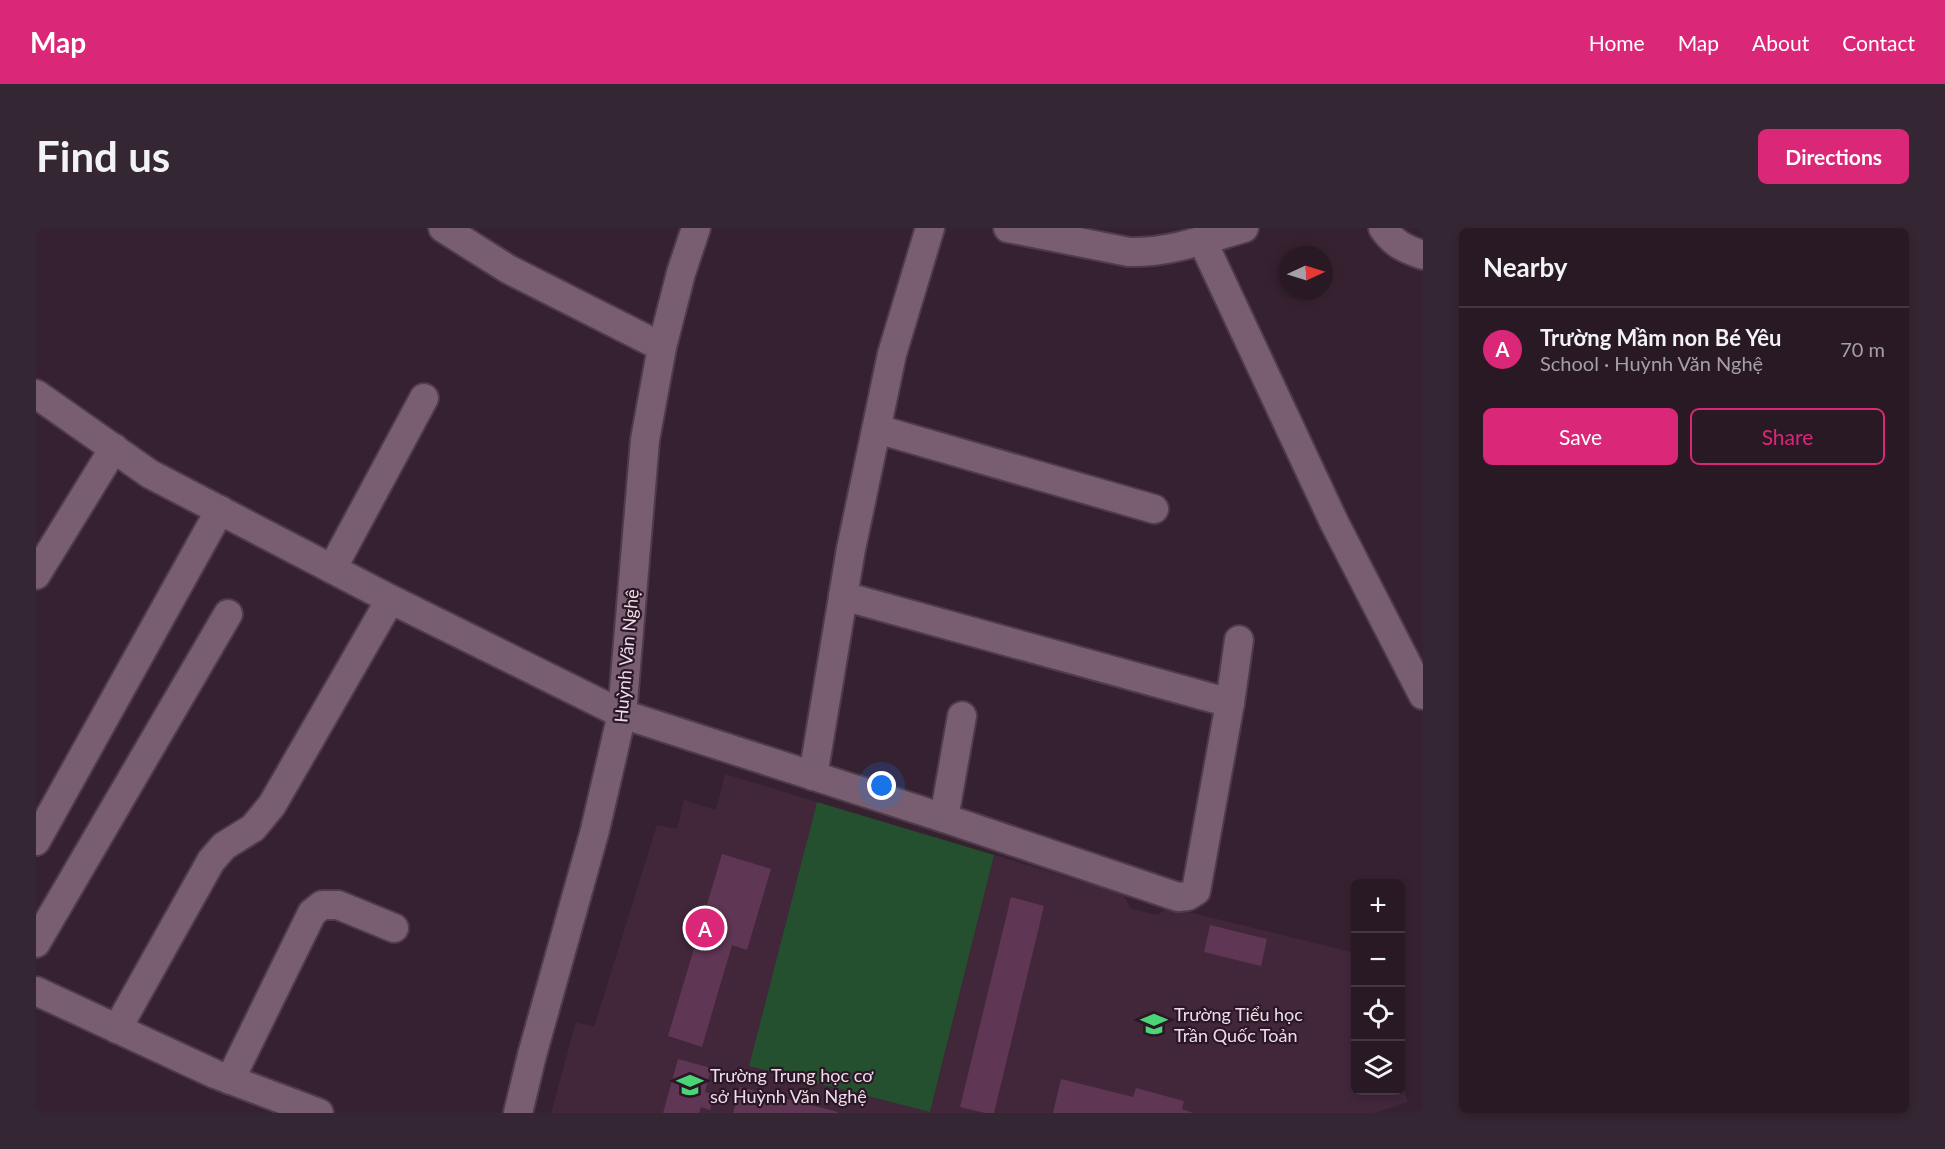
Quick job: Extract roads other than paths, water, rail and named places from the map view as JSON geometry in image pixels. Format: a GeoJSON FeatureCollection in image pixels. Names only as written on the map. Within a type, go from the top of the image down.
{"type":"FeatureCollection","features":[{"type":"Feature","properties":{"kind":"street"},"geometry":{"type":"LineString","coordinates":[[443,228],[508,269],[662,348]]}},
{"type":"Feature","properties":{"kind":"street","name":"Huỳnh Văn Nghệ"},"geometry":{"type":"LineString","coordinates":[[518,1113],[532,1054],[595,830],[622,714],[645,440],[662,348],[681,273],[696,228]]}},
{"type":"Feature","properties":{"kind":"street"},"geometry":{"type":"LineString","coordinates":[[813,776],[843,596],[892,354],[930,228]]}},
{"type":"Feature","properties":{"kind":"street"},"geometry":{"type":"LineString","coordinates":[[1008,228],[1129,252],[1168,249],[1244,228]]}},
{"type":"Feature","properties":{"kind":"street"},"geometry":{"type":"LineString","coordinates":[[1383,228],[1402,248],[1423,255]]}},
{"type":"Feature","properties":{"kind":"street"},"geometry":{"type":"LineString","coordinates":[[1202,240],[1334,522],[1423,695]]}},
{"type":"Feature","properties":{"kind":"street"},"geometry":{"type":"LineString","coordinates":[[36,394],[150,474],[390,600],[622,714],[944,818],[1178,897],[1188,896],[1196,891],[1239,640]]}},
{"type":"Feature","properties":{"kind":"street"},"geometry":{"type":"LineString","coordinates":[[332,569],[424,398]]}},
{"type":"Feature","properties":{"kind":"street"},"geometry":{"type":"LineString","coordinates":[[877,429],[1154,509]]}},
{"type":"Feature","properties":{"kind":"street"},"geometry":{"type":"LineString","coordinates":[[36,575],[114,448]]}},
{"type":"Feature","properties":{"kind":"street"},"geometry":{"type":"LineString","coordinates":[[36,841],[220,510]]}},
{"type":"Feature","properties":{"kind":"street"},"geometry":{"type":"LineString","coordinates":[[843,596],[1230,702]]}},
{"type":"Feature","properties":{"kind":"street"},"geometry":{"type":"LineString","coordinates":[[117,1029],[211,861],[224,846],[253,828],[272,804],[390,600]]}},
{"type":"Feature","properties":{"kind":"street"},"geometry":{"type":"LineString","coordinates":[[36,943],[228,614]]}},
{"type":"Feature","properties":{"kind":"street"},"geometry":{"type":"LineString","coordinates":[[944,818],[962,717]]}},
{"type":"Feature","properties":{"kind":"street"},"geometry":{"type":"LineString","coordinates":[[230,1080],[312,913],[322,905],[338,905],[394,928]]}},
{"type":"Feature","properties":{"kind":"street"},"geometry":{"type":"LineString","coordinates":[[36,991],[230,1080],[319,1113]]}},
{"type":"Feature","properties":{"kind":"place","name":"Trường Mầm non Bé Yêu"},"geometry":{"type":"Point","coordinates":[705,928]}},
{"type":"Feature","properties":{"kind":"place","name":"Trường Tiểu học Trần Quốc Toản"},"geometry":{"type":"Point","coordinates":[1154,1024]}},
{"type":"Feature","properties":{"kind":"place","name":"Trường Trung học cơ sở Huỳnh Văn Nghệ"},"geometry":{"type":"Point","coordinates":[690,1085]}}]}
